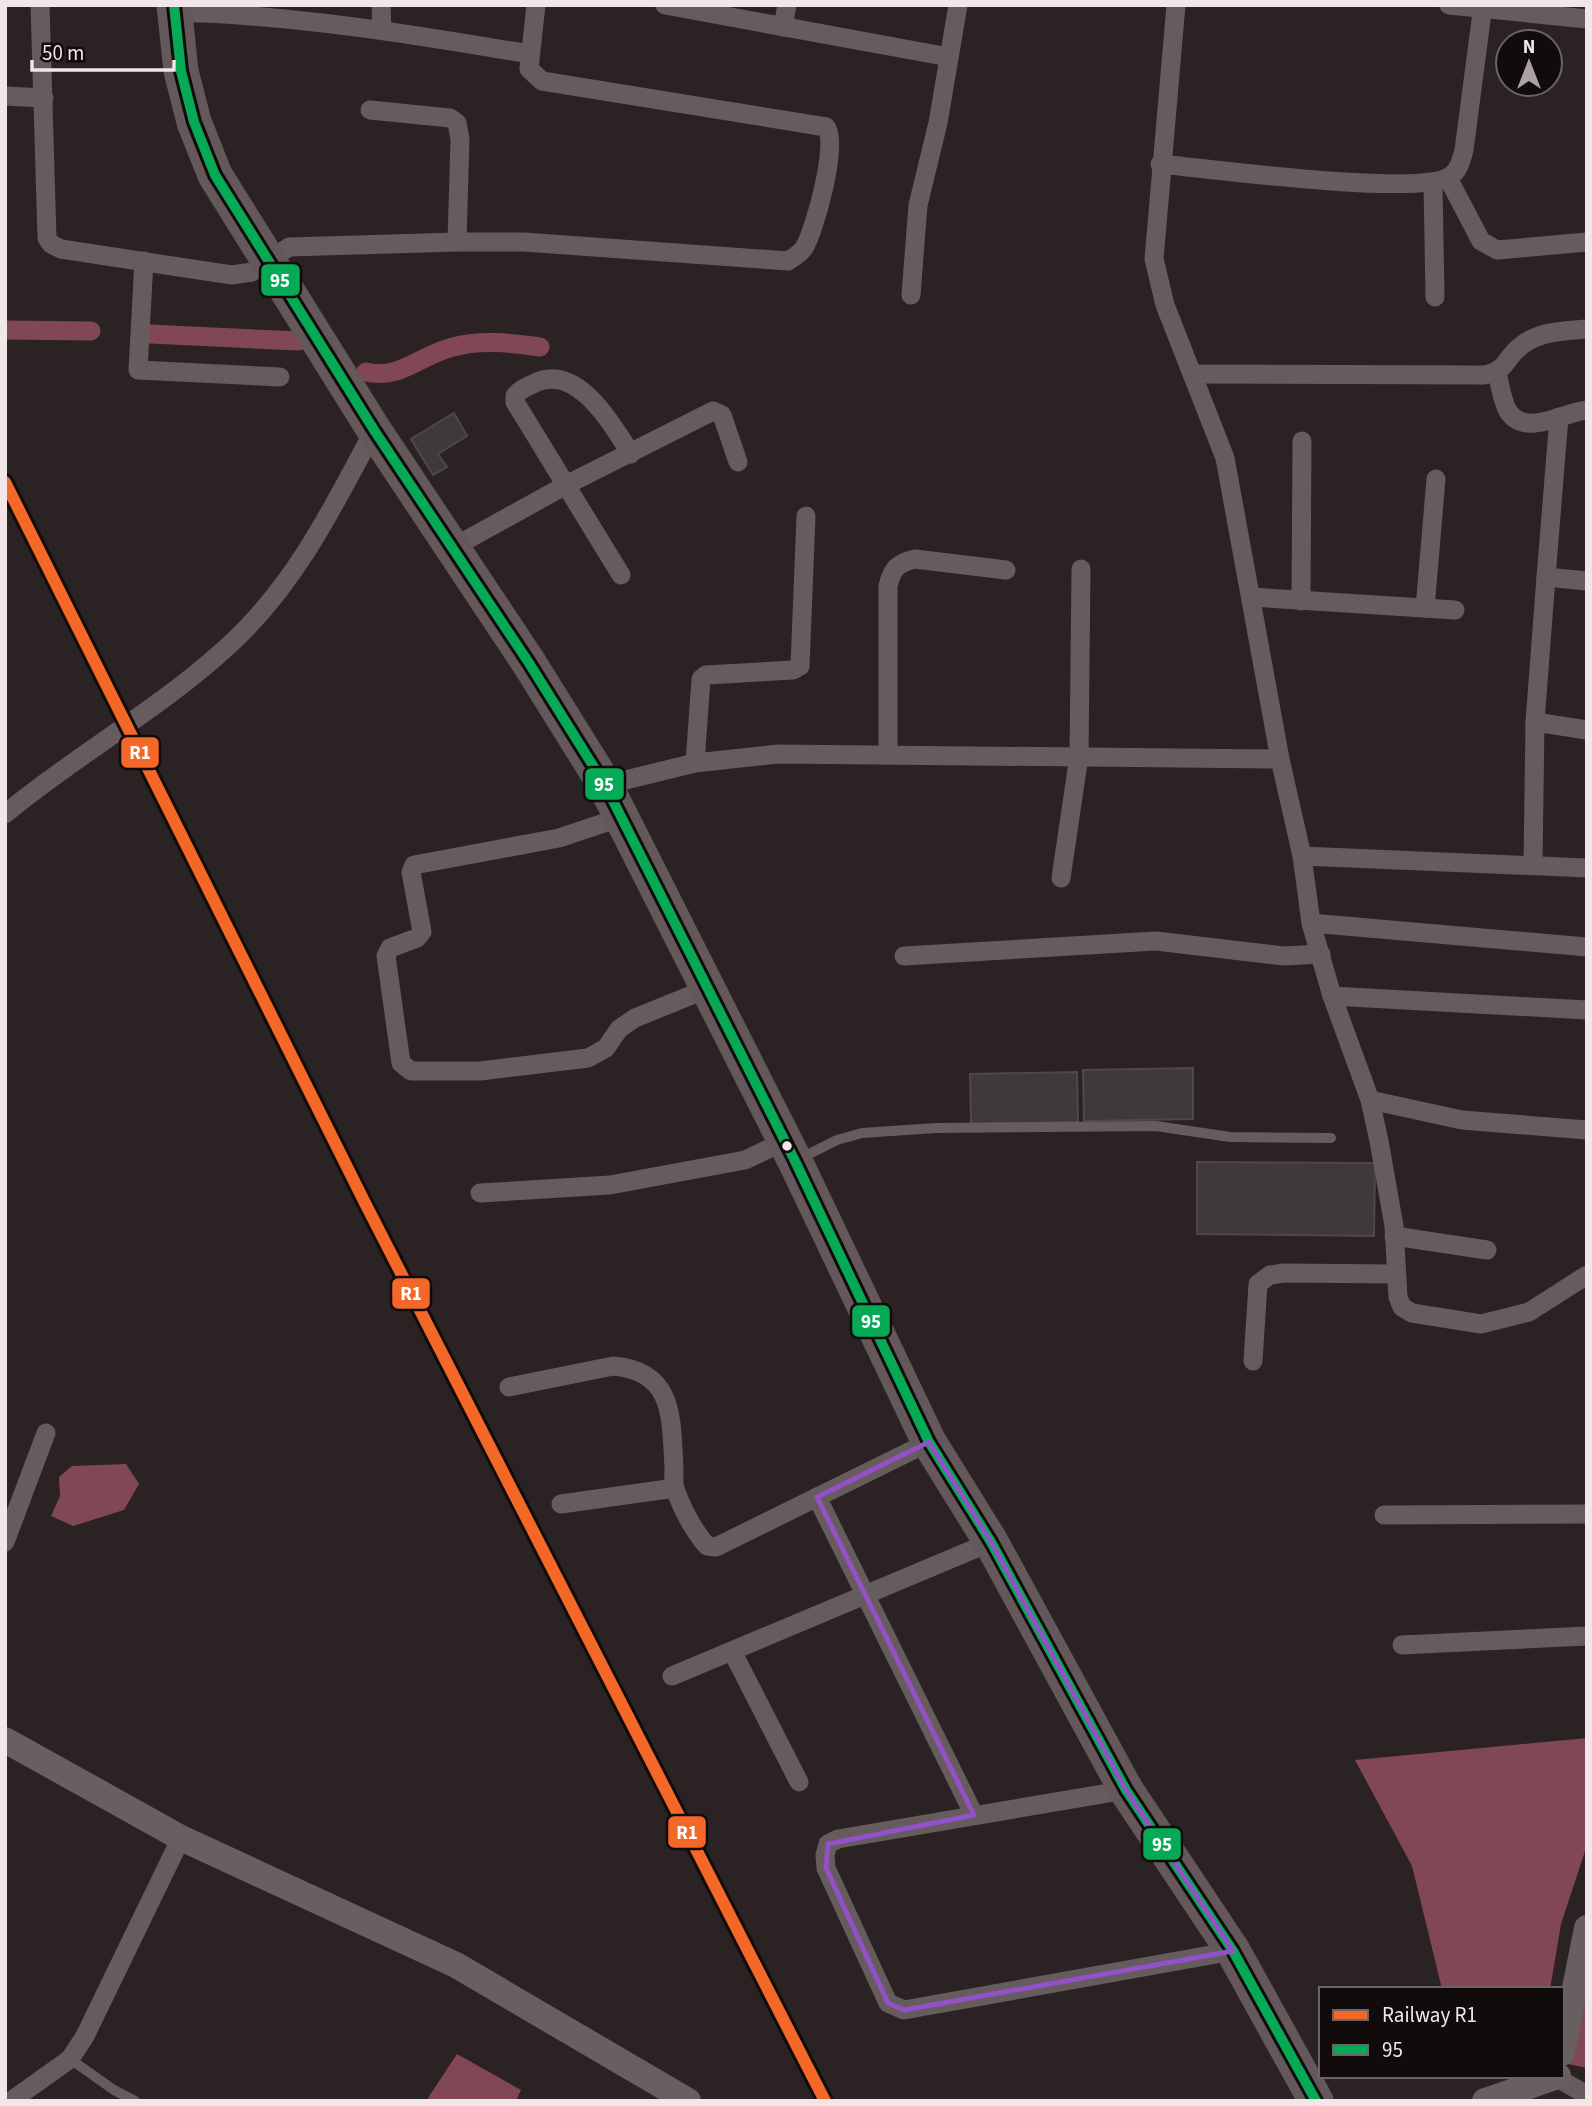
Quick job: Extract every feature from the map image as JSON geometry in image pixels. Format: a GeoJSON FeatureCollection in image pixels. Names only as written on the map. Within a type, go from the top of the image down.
{"type":"FeatureCollection","features":[{"type":"Feature","properties":{"kind":"highway"},"geometry":{"type":"LineString","coordinates":[[174,8],[181,71],[194,122],[215,175],[374,430],[529,663],[605,785],[790,1151],[929,1442],[991,1542],[1126,1790],[1233,1951],[1317,2101]]}},
{"type":"Feature","properties":{"kind":"main road"},"geometry":{"type":"LineString","coordinates":[[5,1740],[181,1838],[456,1965],[688,2101]]}},
{"type":"Feature","properties":{"kind":"main road"},"geometry":{"type":"LineString","coordinates":[[1564,2044],[1587,1928]]}},
{"type":"Feature","properties":{"kind":"main road"},"geometry":{"type":"LineString","coordinates":[[1485,2101],[1538,2078]]}},
{"type":"Feature","properties":{"kind":"street"},"geometry":{"type":"LineString","coordinates":[[40,5],[47,238],[51,244],[61,249],[232,275],[252,272],[289,247],[524,242],[788,261],[806,246],[824,188],[831,136],[826,127],[542,82],[529,69],[536,5]]}},
{"type":"Feature","properties":{"kind":"street"},"geometry":{"type":"LineString","coordinates":[[381,5],[382,29]]}},
{"type":"Feature","properties":{"kind":"street"},"geometry":{"type":"LineString","coordinates":[[665,5],[949,57]]}},
{"type":"Feature","properties":{"kind":"street"},"geometry":{"type":"LineString","coordinates":[[783,27],[787,5]]}},
{"type":"Feature","properties":{"kind":"street"},"geometry":{"type":"LineString","coordinates":[[911,295],[918,205],[958,5]]}},
{"type":"Feature","properties":{"kind":"street"},"geometry":{"type":"LineString","coordinates":[[1176,5],[1160,164],[1154,259],[1166,305],[1225,457],[1280,759],[1302,856],[1311,923],[1332,996],[1370,1100],[1394,1236],[1398,1297],[1402,1307],[1412,1313],[1481,1324],[1529,1312],[1587,1276]]}},
{"type":"Feature","properties":{"kind":"street"},"geometry":{"type":"LineString","coordinates":[[1449,5],[1587,19]]}},
{"type":"Feature","properties":{"kind":"street"},"geometry":{"type":"LineString","coordinates":[[1160,164],[1406,186],[1440,180],[1457,170],[1464,150],[1483,7]]}},
{"type":"Feature","properties":{"kind":"street"},"geometry":{"type":"LineString","coordinates":[[174,8],[382,29],[529,54]]}},
{"type":"Feature","properties":{"kind":"street"},"geometry":{"type":"LineString","coordinates":[[5,96],[44,98]]}},
{"type":"Feature","properties":{"kind":"street"},"geometry":{"type":"LineString","coordinates":[[370,110],[450,118],[457,123],[460,139],[457,242]]}},
{"type":"Feature","properties":{"kind":"street"},"geometry":{"type":"LineString","coordinates":[[1440,180],[1481,241],[1489,247],[1497,250],[1587,242]]}},
{"type":"Feature","properties":{"kind":"street"},"geometry":{"type":"LineString","coordinates":[[1435,297],[1440,180]]}},
{"type":"Feature","properties":{"kind":"street"},"geometry":{"type":"LineString","coordinates":[[144,261],[138,370],[280,377]]}},
{"type":"Feature","properties":{"kind":"street"},"geometry":{"type":"LineString","coordinates":[[1193,374],[1497,373],[1524,343],[1557,331],[1587,329]]}},
{"type":"Feature","properties":{"kind":"street"},"geometry":{"type":"LineString","coordinates":[[1497,373],[1507,410],[1515,418],[1539,424],[1587,410]]}},
{"type":"Feature","properties":{"kind":"street"},"geometry":{"type":"LineString","coordinates":[[621,575],[515,402],[518,392],[544,378],[556,376],[582,392],[604,413],[631,454]]}},
{"type":"Feature","properties":{"kind":"street"},"geometry":{"type":"LineString","coordinates":[[452,548],[566,485],[716,410],[722,415],[738,462]]}},
{"type":"Feature","properties":{"kind":"street"},"geometry":{"type":"LineString","coordinates":[[1533,865],[1535,722],[1559,417]]}},
{"type":"Feature","properties":{"kind":"street"},"geometry":{"type":"LineString","coordinates":[[9,806],[129,726],[227,648],[282,588],[325,524],[374,430]]}},
{"type":"Feature","properties":{"kind":"street"},"geometry":{"type":"LineString","coordinates":[[1301,601],[1302,441]]}},
{"type":"Feature","properties":{"kind":"street"},"geometry":{"type":"LineString","coordinates":[[1425,608],[1436,479]]}},
{"type":"Feature","properties":{"kind":"street"},"geometry":{"type":"LineString","coordinates":[[695,763],[701,679],[706,675],[793,670],[800,666],[806,516]]}},
{"type":"Feature","properties":{"kind":"street"},"geometry":{"type":"LineString","coordinates":[[888,755],[888,586],[892,572],[900,562],[915,559],[1006,570]]}},
{"type":"Feature","properties":{"kind":"street"},"geometry":{"type":"LineString","coordinates":[[1061,878],[1079,756],[1082,569]]}},
{"type":"Feature","properties":{"kind":"street"},"geometry":{"type":"LineString","coordinates":[[1546,576],[1587,581]]}},
{"type":"Feature","properties":{"kind":"street"},"geometry":{"type":"LineString","coordinates":[[1251,597],[1455,610]]}},
{"type":"Feature","properties":{"kind":"street"},"geometry":{"type":"LineString","coordinates":[[1535,722],[1587,730]]}},
{"type":"Feature","properties":{"kind":"street"},"geometry":{"type":"LineString","coordinates":[[605,785],[695,763],[778,754],[1280,759]]}},
{"type":"Feature","properties":{"kind":"street"},"geometry":{"type":"LineString","coordinates":[[622,817],[559,838],[414,865],[411,872],[422,932],[417,938],[390,948],[386,956],[401,1063],[411,1071],[480,1071],[588,1058],[606,1048],[620,1029],[635,1018],[709,988]]}},
{"type":"Feature","properties":{"kind":"street"},"geometry":{"type":"LineString","coordinates":[[1302,856],[1587,868]]}},
{"type":"Feature","properties":{"kind":"street"},"geometry":{"type":"LineString","coordinates":[[1311,923],[1587,947]]}},
{"type":"Feature","properties":{"kind":"street"},"geometry":{"type":"LineString","coordinates":[[904,956],[1156,941],[1284,956],[1321,954]]}},
{"type":"Feature","properties":{"kind":"street"},"geometry":{"type":"LineString","coordinates":[[1332,996],[1587,1010]]}},
{"type":"Feature","properties":{"kind":"street"},"geometry":{"type":"LineString","coordinates":[[1370,1100],[1462,1120],[1587,1130]]}},
{"type":"Feature","properties":{"kind":"street"},"geometry":{"type":"LineString","coordinates":[[480,1193],[633,1181],[790,1151]]}},
{"type":"Feature","properties":{"kind":"street"},"geometry":{"type":"LineString","coordinates":[[1394,1236],[1487,1250]]}},
{"type":"Feature","properties":{"kind":"street"},"geometry":{"type":"LineString","coordinates":[[1253,1361],[1258,1284],[1263,1278],[1284,1273],[1396,1274]]}},
{"type":"Feature","properties":{"kind":"street"},"geometry":{"type":"LineString","coordinates":[[509,1387],[613,1366],[624,1367],[654,1380],[661,1387],[667,1404],[675,1488],[699,1538],[707,1546],[716,1547],[929,1442]]}},
{"type":"Feature","properties":{"kind":"street"},"geometry":{"type":"LineString","coordinates":[[6,1538],[46,1433]]}},
{"type":"Feature","properties":{"kind":"street"},"geometry":{"type":"LineString","coordinates":[[561,1504],[675,1488]]}},
{"type":"Feature","properties":{"kind":"street"},"geometry":{"type":"LineString","coordinates":[[817,1497],[864,1597],[974,1815]]}},
{"type":"Feature","properties":{"kind":"street"},"geometry":{"type":"LineString","coordinates":[[1384,1515],[1587,1514]]}},
{"type":"Feature","properties":{"kind":"street"},"geometry":{"type":"LineString","coordinates":[[672,1676],[991,1542]]}},
{"type":"Feature","properties":{"kind":"street"},"geometry":{"type":"LineString","coordinates":[[1402,1645],[1587,1636]]}},
{"type":"Feature","properties":{"kind":"street"},"geometry":{"type":"LineString","coordinates":[[732,1651],[799,1782]]}},
{"type":"Feature","properties":{"kind":"street"},"geometry":{"type":"LineString","coordinates":[[1126,1790],[838,1839],[828,1844],[826,1868],[888,2003],[904,2010],[1233,1951]]}},
{"type":"Feature","properties":{"kind":"street"},"geometry":{"type":"LineString","coordinates":[[11,2101],[70,2059],[85,2036],[181,1838]]}},
{"type":"Feature","properties":{"kind":"street"},"geometry":{"type":"LineString","coordinates":[[1564,2074],[1587,2095]]}},
{"type":"Feature","properties":{"kind":"lane"},"geometry":{"type":"LineString","coordinates":[[790,1151],[888,1130],[1156,1126],[1230,1138],[1331,1138]]}},
{"type":"Feature","properties":{"kind":"lane"},"geometry":{"type":"LineString","coordinates":[[70,2059],[114,2090],[135,2101]]}},
{"type":"Feature","properties":{"kind":"highlighted area"},"geometry":{"type":"Polygon","coordinates":[[[929,1442],[991,1542],[1126,1790],[1233,1951],[904,2010],[888,2003],[826,1868],[828,1844],[974,1815],[817,1497],[929,1442]]]}},
{"type":"Feature","properties":{"kind":"shaded area"},"geometry":{"type":"Polygon","coordinates":[[[126,1464],[139,1484],[124,1510],[73,1526],[51,1516],[60,1496],[59,1477],[72,1466],[126,1464]]]}},
{"type":"Feature","properties":{"kind":"shaded area"},"geometry":{"type":"Polygon","coordinates":[[[1587,1738],[1587,1845],[1561,1924],[1550,1987],[1442,1987],[1412,1866],[1355,1760],[1587,1738]]]}},
{"type":"Feature","properties":{"kind":"shaded area"},"geometry":{"type":"Polygon","coordinates":[[[1587,1982],[1587,2068],[1564,2063],[1587,1982]]]}},
{"type":"Feature","properties":{"kind":"shaded area"},"geometry":{"type":"Polygon","coordinates":[[[457,2054],[521,2090],[516,2101],[426,2101],[457,2054]]]}},
{"type":"Feature","properties":{"kind":"building"},"geometry":{"type":"Polygon","coordinates":[[[454,413],[467,436],[438,454],[447,467],[433,475],[411,439],[454,413]]]}},
{"type":"Feature","properties":{"kind":"building"},"geometry":{"type":"Polygon","coordinates":[[[1193,1068],[1193,1119],[1084,1121],[1083,1070],[1193,1068]]]}},
{"type":"Feature","properties":{"kind":"building"},"geometry":{"type":"Polygon","coordinates":[[[1077,1072],[1078,1122],[971,1124],[970,1074],[1077,1072]]]}},
{"type":"Feature","properties":{"kind":"building"},"geometry":{"type":"Polygon","coordinates":[[[1197,1162],[1375,1163],[1374,1236],[1197,1234],[1197,1162]]]}},
{"type":"Feature","properties":{"kind":"waterway"},"geometry":{"type":"LineString","coordinates":[[5,330],[91,331]]}},
{"type":"Feature","properties":{"kind":"waterway"},"geometry":{"type":"LineString","coordinates":[[150,334],[299,341]]}},
{"type":"Feature","properties":{"kind":"waterway"},"geometry":{"type":"LineString","coordinates":[[366,372],[390,373],[441,351],[474,343],[496,342],[540,347]]}},
{"type":"Feature","properties":{"kind":"rail line","name":"R1"},"geometry":{"type":"LineString","coordinates":[[5,482],[364,1201],[825,2101]]}},
{"type":"Feature","properties":{"kind":"transit line","name":"95"},"geometry":{"type":"LineString","coordinates":[[174,5],[181,71],[194,122],[215,175],[374,430],[529,663],[605,785],[795,1161],[929,1442],[991,1542],[1126,1790],[1233,1951],[1316,2101]]}}]}
